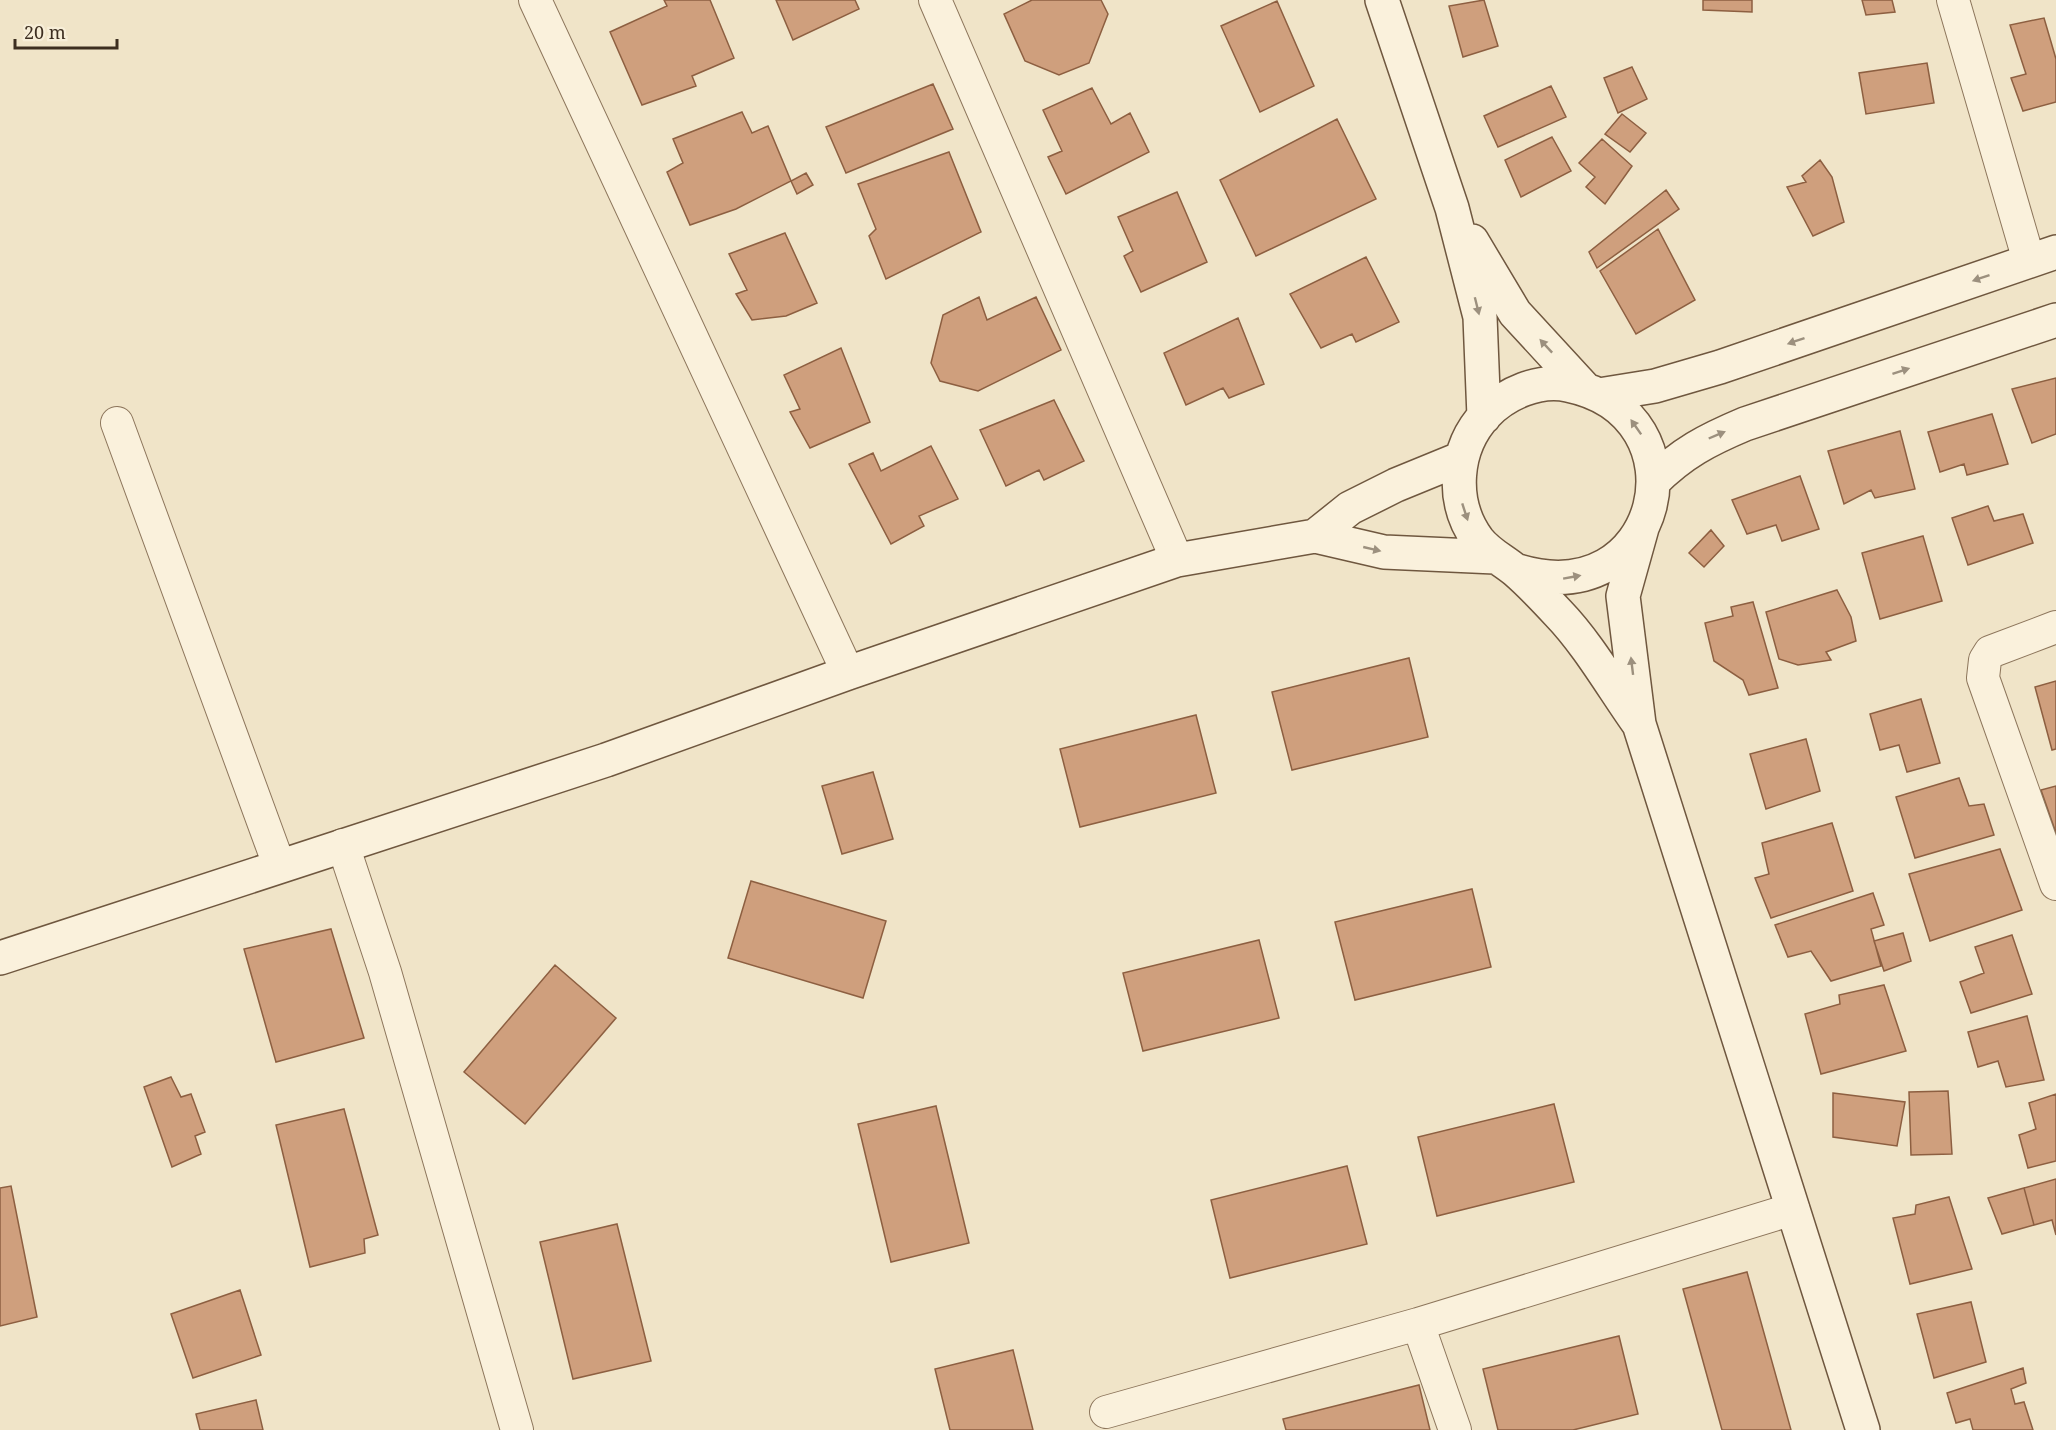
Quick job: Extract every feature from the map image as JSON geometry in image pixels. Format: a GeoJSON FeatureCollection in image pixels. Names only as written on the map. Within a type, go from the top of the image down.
{"type":"FeatureCollection","features":[{"type":"Feature","properties":{"kind":"street"},"geometry":{"type":"LineString","coordinates":[[535,0],[848,673]]}},
{"type":"Feature","properties":{"kind":"street"},"geometry":{"type":"LineString","coordinates":[[935,0],[1177,560]]}},
{"type":"Feature","properties":{"kind":"street"},"geometry":{"type":"LineString","coordinates":[[1382,0],[1452,208],[1480,318],[1484,417]]}},
{"type":"Feature","properties":{"kind":"street"},"geometry":{"type":"LineString","coordinates":[[1640,724],[1560,615],[1478,539],[1466,518],[1460,494],[1459,470],[1466,446],[1484,417],[1514,393],[1537,386],[1562,384],[1592,392],[1655,386],[1720,367],[2043,257],[1953,0]]}},
{"type":"Feature","properties":{"kind":"street"},"geometry":{"type":"LineString","coordinates":[[1452,208],[1515,313],[1592,392],[1626,414],[1641,434],[1650,457],[1653,482],[1651,506],[1642,528],[1623,596],[1640,724],[1863,1430]]}},
{"type":"Feature","properties":{"kind":"street"},"geometry":{"type":"LineString","coordinates":[[1653,482],[1672,463],[1702,442],[1745,424],[2056,320]]}},
{"type":"Feature","properties":{"kind":"street"},"geometry":{"type":"LineString","coordinates":[[117,423],[279,865]]}},
{"type":"Feature","properties":{"kind":"street"},"geometry":{"type":"LineString","coordinates":[[1315,536],[1350,508],[1396,485],[1462,458]]}},
{"type":"Feature","properties":{"kind":"street"},"geometry":{"type":"LineString","coordinates":[[0,958],[606,760],[848,673],[1177,560],[1315,536],[1384,552],[1505,563],[1539,578],[1563,579],[1587,574],[1616,559],[1628,548],[1642,528]]}},
{"type":"Feature","properties":{"kind":"street"},"geometry":{"type":"LineString","coordinates":[[2056,627],[1990,652],[1985,660],[1983,678],[2056,884]]}},
{"type":"Feature","properties":{"kind":"street"},"geometry":{"type":"LineString","coordinates":[[344,845],[385,972],[517,1430]]}},
{"type":"Feature","properties":{"kind":"street"},"geometry":{"type":"LineString","coordinates":[[1106,1412],[1418,1324],[1793,1209]]}},
{"type":"Feature","properties":{"kind":"street"},"geometry":{"type":"LineString","coordinates":[[1418,1324],[1455,1430]]}},
{"type":"Feature","properties":{"kind":"building"},"geometry":{"type":"Polygon","coordinates":[[[664,0],[710,0],[734,58],[692,76],[696,86],[642,105],[610,32],[667,6],[664,0]]]}},
{"type":"Feature","properties":{"kind":"building"},"geometry":{"type":"Polygon","coordinates":[[[776,0],[855,0],[859,9],[793,40],[776,0]]]}},
{"type":"Feature","properties":{"kind":"building"},"geometry":{"type":"Polygon","coordinates":[[[1032,0],[1101,0],[1108,14],[1089,63],[1059,75],[1025,61],[1004,14],[1032,0]]]}},
{"type":"Feature","properties":{"kind":"building"},"geometry":{"type":"Polygon","coordinates":[[[1484,0],[1498,46],[1463,57],[1449,6],[1484,0]]]}},
{"type":"Feature","properties":{"kind":"building"},"geometry":{"type":"Polygon","coordinates":[[[1703,0],[1752,0],[1752,12],[1703,10],[1703,0]]]}},
{"type":"Feature","properties":{"kind":"building"},"geometry":{"type":"Polygon","coordinates":[[[1862,0],[1892,0],[1895,12],[1866,15],[1862,0]]]}},
{"type":"Feature","properties":{"kind":"building"},"geometry":{"type":"Polygon","coordinates":[[[1277,1],[1314,86],[1260,112],[1221,26],[1277,1]]]}},
{"type":"Feature","properties":{"kind":"building"},"geometry":{"type":"Polygon","coordinates":[[[2044,18],[2056,59],[2056,102],[2023,111],[2011,78],[2026,74],[2010,25],[2044,18]]]}},
{"type":"Feature","properties":{"kind":"building"},"geometry":{"type":"Polygon","coordinates":[[[1927,63],[1934,103],[1866,114],[1859,73],[1927,63]]]}},
{"type":"Feature","properties":{"kind":"building"},"geometry":{"type":"Polygon","coordinates":[[[1632,67],[1647,99],[1618,113],[1604,78],[1632,67]]]}},
{"type":"Feature","properties":{"kind":"building"},"geometry":{"type":"Polygon","coordinates":[[[933,84],[953,129],[846,173],[826,127],[933,84]]]}},
{"type":"Feature","properties":{"kind":"building"},"geometry":{"type":"Polygon","coordinates":[[[1551,86],[1566,117],[1498,147],[1484,116],[1551,86]]]}},
{"type":"Feature","properties":{"kind":"building"},"geometry":{"type":"Polygon","coordinates":[[[1092,88],[1111,124],[1130,113],[1149,152],[1066,194],[1048,157],[1062,151],[1043,110],[1092,88]]]}},
{"type":"Feature","properties":{"kind":"building"},"geometry":{"type":"Polygon","coordinates":[[[742,112],[752,133],[768,126],[791,181],[736,209],[690,225],[667,172],[683,163],[673,139],[742,112]]]}},
{"type":"Feature","properties":{"kind":"building"},"geometry":{"type":"Polygon","coordinates":[[[1622,114],[1646,133],[1630,152],[1605,134],[1622,114]]]}},
{"type":"Feature","properties":{"kind":"building"},"geometry":{"type":"Polygon","coordinates":[[[1337,119],[1376,199],[1256,256],[1220,180],[1337,119]]]}},
{"type":"Feature","properties":{"kind":"building"},"geometry":{"type":"Polygon","coordinates":[[[1552,137],[1571,171],[1521,197],[1505,160],[1552,137]]]}},
{"type":"Feature","properties":{"kind":"building"},"geometry":{"type":"Polygon","coordinates":[[[1602,139],[1632,166],[1605,204],[1586,187],[1595,177],[1579,163],[1602,139]]]}},
{"type":"Feature","properties":{"kind":"building"},"geometry":{"type":"Polygon","coordinates":[[[949,152],[981,232],[886,279],[869,236],[876,229],[858,184],[949,152]]]}},
{"type":"Feature","properties":{"kind":"building"},"geometry":{"type":"Polygon","coordinates":[[[1820,160],[1832,177],[1844,222],[1813,236],[1787,187],[1806,182],[1802,176],[1820,160]]]}},
{"type":"Feature","properties":{"kind":"building"},"geometry":{"type":"Polygon","coordinates":[[[806,173],[813,185],[797,194],[791,181],[806,173]]]}},
{"type":"Feature","properties":{"kind":"building"},"geometry":{"type":"Polygon","coordinates":[[[1666,190],[1679,209],[1597,268],[1589,252],[1666,190]]]}},
{"type":"Feature","properties":{"kind":"building"},"geometry":{"type":"Polygon","coordinates":[[[1177,192],[1207,262],[1141,292],[1124,256],[1133,251],[1118,217],[1177,192]]]}},
{"type":"Feature","properties":{"kind":"building"},"geometry":{"type":"Polygon","coordinates":[[[1658,229],[1695,300],[1636,334],[1600,271],[1658,229]]]}},
{"type":"Feature","properties":{"kind":"building"},"geometry":{"type":"Polygon","coordinates":[[[785,233],[817,303],[786,316],[752,320],[736,294],[747,290],[729,254],[785,233]]]}},
{"type":"Feature","properties":{"kind":"building"},"geometry":{"type":"Polygon","coordinates":[[[1366,257],[1399,322],[1356,342],[1352,334],[1321,348],[1290,294],[1366,257]]]}},
{"type":"Feature","properties":{"kind":"building"},"geometry":{"type":"Polygon","coordinates":[[[979,297],[987,320],[1036,297],[1061,350],[978,391],[940,381],[931,363],[943,315],[979,297]]]}},
{"type":"Feature","properties":{"kind":"building"},"geometry":{"type":"Polygon","coordinates":[[[1238,318],[1264,384],[1229,398],[1223,388],[1186,405],[1164,353],[1238,318]]]}},
{"type":"Feature","properties":{"kind":"building"},"geometry":{"type":"Polygon","coordinates":[[[841,348],[870,422],[810,448],[790,412],[800,409],[784,375],[841,348]]]}},
{"type":"Feature","properties":{"kind":"building"},"geometry":{"type":"Polygon","coordinates":[[[2056,378],[2056,434],[2032,443],[2012,389],[2056,378]]]}},
{"type":"Feature","properties":{"kind":"building"},"geometry":{"type":"Polygon","coordinates":[[[1054,400],[1084,461],[1044,480],[1039,470],[1006,486],[980,430],[1054,400]]]}},
{"type":"Feature","properties":{"kind":"building"},"geometry":{"type":"Polygon","coordinates":[[[1992,414],[2008,464],[1967,475],[1964,464],[1940,472],[1928,432],[1992,414]]]}},
{"type":"Feature","properties":{"kind":"building"},"geometry":{"type":"Polygon","coordinates":[[[1900,431],[1915,489],[1875,498],[1871,490],[1844,504],[1828,451],[1900,431]]]}},
{"type":"Feature","properties":{"kind":"building"},"geometry":{"type":"Polygon","coordinates":[[[931,446],[958,499],[919,516],[924,526],[891,544],[849,464],[873,453],[881,471],[931,446]]]}},
{"type":"Feature","properties":{"kind":"building"},"geometry":{"type":"Polygon","coordinates":[[[1800,476],[1819,529],[1782,541],[1776,525],[1747,534],[1732,500],[1800,476]]]}},
{"type":"Feature","properties":{"kind":"building"},"geometry":{"type":"Polygon","coordinates":[[[1988,506],[1994,521],[2023,514],[2033,543],[1968,565],[1952,518],[1988,506]]]}},
{"type":"Feature","properties":{"kind":"building"},"geometry":{"type":"Polygon","coordinates":[[[1711,530],[1724,546],[1704,567],[1689,553],[1711,530]]]}},
{"type":"Feature","properties":{"kind":"building"},"geometry":{"type":"Polygon","coordinates":[[[1923,536],[1942,601],[1880,619],[1862,553],[1923,536]]]}},
{"type":"Feature","properties":{"kind":"building"},"geometry":{"type":"Polygon","coordinates":[[[1837,590],[1851,617],[1856,641],[1826,652],[1831,660],[1798,665],[1779,659],[1766,612],[1837,590]]]}},
{"type":"Feature","properties":{"kind":"building"},"geometry":{"type":"Polygon","coordinates":[[[1753,602],[1778,688],[1749,695],[1743,680],[1714,661],[1705,623],[1733,616],[1731,607],[1753,602]]]}},
{"type":"Feature","properties":{"kind":"building"},"geometry":{"type":"Polygon","coordinates":[[[1409,658],[1428,737],[1292,770],[1272,692],[1409,658]]]}},
{"type":"Feature","properties":{"kind":"building"},"geometry":{"type":"Polygon","coordinates":[[[2056,681],[2056,749],[2052,750],[2035,687],[2056,681]]]}},
{"type":"Feature","properties":{"kind":"building"},"geometry":{"type":"Polygon","coordinates":[[[1921,699],[1940,763],[1907,772],[1899,745],[1880,750],[1870,714],[1921,699]]]}},
{"type":"Feature","properties":{"kind":"building"},"geometry":{"type":"Polygon","coordinates":[[[1196,715],[1216,793],[1080,827],[1060,749],[1196,715]]]}},
{"type":"Feature","properties":{"kind":"building"},"geometry":{"type":"Polygon","coordinates":[[[1806,739],[1820,791],[1766,809],[1750,754],[1806,739]]]}},
{"type":"Feature","properties":{"kind":"building"},"geometry":{"type":"Polygon","coordinates":[[[873,772],[893,839],[842,854],[822,786],[873,772]]]}},
{"type":"Feature","properties":{"kind":"building"},"geometry":{"type":"Polygon","coordinates":[[[1959,778],[1969,806],[1984,804],[1994,835],[1915,858],[1896,797],[1959,778]]]}},
{"type":"Feature","properties":{"kind":"building"},"geometry":{"type":"Polygon","coordinates":[[[2056,786],[2056,833],[2041,790],[2056,786]]]}},
{"type":"Feature","properties":{"kind":"building"},"geometry":{"type":"Polygon","coordinates":[[[1832,823],[1853,891],[1771,918],[1755,878],[1769,874],[1762,843],[1832,823]]]}},
{"type":"Feature","properties":{"kind":"building"},"geometry":{"type":"Polygon","coordinates":[[[2000,849],[2022,910],[1930,941],[1909,874],[2000,849]]]}},
{"type":"Feature","properties":{"kind":"building"},"geometry":{"type":"Polygon","coordinates":[[[751,881],[886,921],[863,998],[728,958],[751,881]]]}},
{"type":"Feature","properties":{"kind":"building"},"geometry":{"type":"Polygon","coordinates":[[[1472,889],[1491,967],[1355,1000],[1335,922],[1472,889]]]}},
{"type":"Feature","properties":{"kind":"building"},"geometry":{"type":"Polygon","coordinates":[[[1873,893],[1884,925],[1871,929],[1881,966],[1831,981],[1811,951],[1788,957],[1775,925],[1873,893]]]}},
{"type":"Feature","properties":{"kind":"building"},"geometry":{"type":"Polygon","coordinates":[[[331,929],[364,1038],[276,1062],[244,949],[331,929]]]}},
{"type":"Feature","properties":{"kind":"building"},"geometry":{"type":"Polygon","coordinates":[[[1903,933],[1911,961],[1884,971],[1874,941],[1903,933]]]}},
{"type":"Feature","properties":{"kind":"building"},"geometry":{"type":"Polygon","coordinates":[[[2012,935],[2032,994],[1971,1013],[1960,982],[1984,973],[1975,947],[2012,935]]]}},
{"type":"Feature","properties":{"kind":"building"},"geometry":{"type":"Polygon","coordinates":[[[1259,940],[1279,1018],[1143,1051],[1123,973],[1259,940]]]}},
{"type":"Feature","properties":{"kind":"building"},"geometry":{"type":"Polygon","coordinates":[[[555,965],[616,1018],[525,1124],[464,1072],[555,965]]]}},
{"type":"Feature","properties":{"kind":"building"},"geometry":{"type":"Polygon","coordinates":[[[1884,985],[1906,1051],[1821,1074],[1805,1014],[1840,1004],[1839,995],[1884,985]]]}},
{"type":"Feature","properties":{"kind":"building"},"geometry":{"type":"Polygon","coordinates":[[[2027,1016],[2044,1080],[2006,1087],[1998,1061],[1978,1067],[1968,1032],[2027,1016]]]}},
{"type":"Feature","properties":{"kind":"building"},"geometry":{"type":"Polygon","coordinates":[[[171,1077],[181,1097],[191,1094],[205,1132],[195,1136],[201,1154],[172,1167],[144,1087],[171,1077]]]}},
{"type":"Feature","properties":{"kind":"building"},"geometry":{"type":"Polygon","coordinates":[[[1948,1091],[1952,1154],[1911,1155],[1909,1092],[1948,1091]]]}},
{"type":"Feature","properties":{"kind":"building"},"geometry":{"type":"Polygon","coordinates":[[[1833,1093],[1905,1102],[1897,1146],[1833,1137],[1833,1093]]]}},
{"type":"Feature","properties":{"kind":"building"},"geometry":{"type":"Polygon","coordinates":[[[2056,1094],[2056,1161],[2028,1168],[2019,1135],[2036,1129],[2029,1103],[2056,1094]]]}},
{"type":"Feature","properties":{"kind":"building"},"geometry":{"type":"Polygon","coordinates":[[[1554,1104],[1574,1182],[1437,1216],[1418,1137],[1554,1104]]]}},
{"type":"Feature","properties":{"kind":"building"},"geometry":{"type":"Polygon","coordinates":[[[936,1106],[969,1243],[891,1262],[858,1124],[936,1106]]]}},
{"type":"Feature","properties":{"kind":"building"},"geometry":{"type":"Polygon","coordinates":[[[344,1109],[378,1235],[364,1239],[365,1253],[310,1267],[276,1125],[344,1109]]]}},
{"type":"Feature","properties":{"kind":"building"},"geometry":{"type":"Polygon","coordinates":[[[1347,1166],[1367,1244],[1230,1278],[1211,1200],[1347,1166]]]}},
{"type":"Feature","properties":{"kind":"building"},"geometry":{"type":"Polygon","coordinates":[[[2056,1179],[2056,1235],[2052,1220],[2034,1225],[2024,1188],[2056,1179]]]}},
{"type":"Feature","properties":{"kind":"building"},"geometry":{"type":"Polygon","coordinates":[[[11,1186],[37,1317],[0,1326],[0,1188],[11,1186]]]}},
{"type":"Feature","properties":{"kind":"building"},"geometry":{"type":"Polygon","coordinates":[[[2024,1188],[2034,1225],[2002,1234],[1988,1198],[2024,1188]]]}},
{"type":"Feature","properties":{"kind":"building"},"geometry":{"type":"Polygon","coordinates":[[[1949,1197],[1972,1269],[1910,1284],[1893,1218],[1915,1214],[1916,1205],[1949,1197]]]}},
{"type":"Feature","properties":{"kind":"building"},"geometry":{"type":"Polygon","coordinates":[[[617,1224],[651,1361],[573,1379],[540,1242],[617,1224]]]}},
{"type":"Feature","properties":{"kind":"building"},"geometry":{"type":"Polygon","coordinates":[[[1747,1272],[1791,1430],[1722,1430],[1683,1289],[1747,1272]]]}},
{"type":"Feature","properties":{"kind":"building"},"geometry":{"type":"Polygon","coordinates":[[[240,1290],[261,1355],[193,1378],[171,1314],[240,1290]]]}},
{"type":"Feature","properties":{"kind":"building"},"geometry":{"type":"Polygon","coordinates":[[[1971,1302],[1986,1362],[1934,1378],[1917,1314],[1971,1302]]]}},
{"type":"Feature","properties":{"kind":"building"},"geometry":{"type":"Polygon","coordinates":[[[1619,1336],[1638,1414],[1573,1430],[1498,1430],[1483,1369],[1619,1336]]]}},
{"type":"Feature","properties":{"kind":"building"},"geometry":{"type":"Polygon","coordinates":[[[1013,1350],[1033,1430],[950,1430],[935,1369],[1013,1350]]]}},
{"type":"Feature","properties":{"kind":"building"},"geometry":{"type":"Polygon","coordinates":[[[2023,1368],[2026,1383],[2011,1389],[2015,1404],[2024,1402],[2033,1430],[1973,1430],[1970,1419],[1956,1423],[1947,1393],[2023,1368]]]}},
{"type":"Feature","properties":{"kind":"building"},"geometry":{"type":"Polygon","coordinates":[[[1419,1385],[1430,1430],[1286,1430],[1283,1419],[1419,1385]]]}},
{"type":"Feature","properties":{"kind":"building"},"geometry":{"type":"Polygon","coordinates":[[[256,1400],[263,1430],[200,1430],[196,1414],[256,1400]]]}}]}
